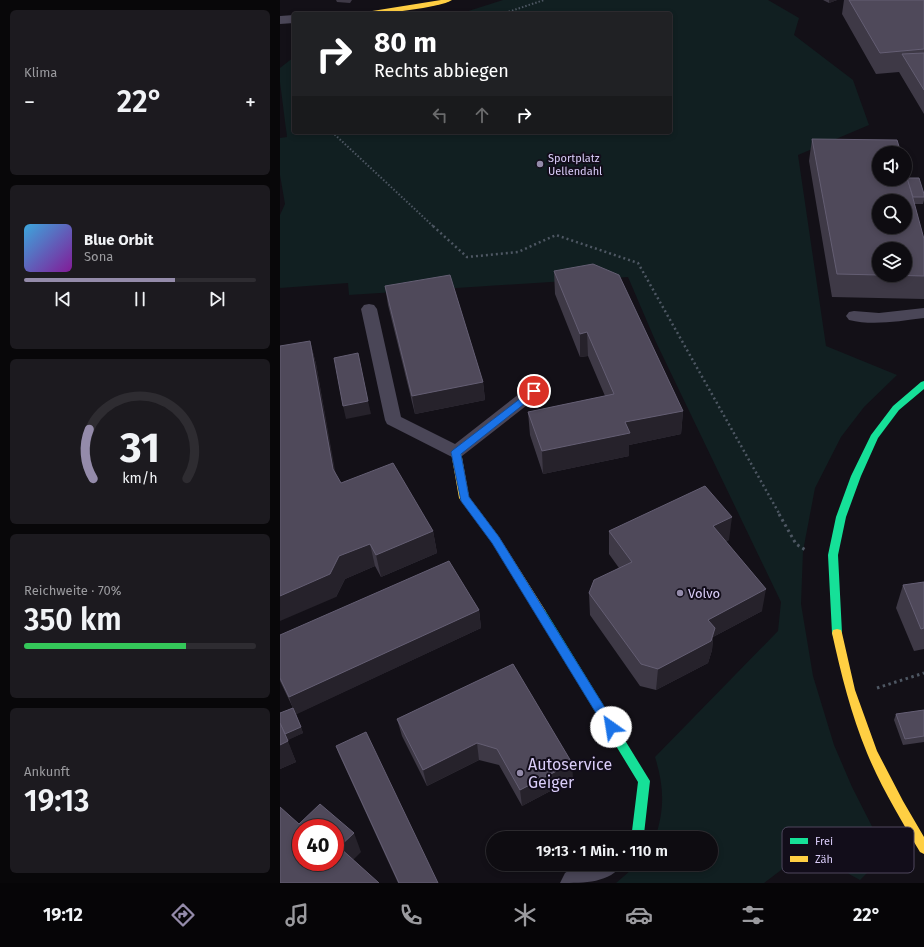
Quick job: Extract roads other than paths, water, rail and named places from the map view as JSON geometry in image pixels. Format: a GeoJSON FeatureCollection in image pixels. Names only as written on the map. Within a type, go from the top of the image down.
{"type":"FeatureCollection","features":[{"type":"Feature","properties":{"kind":"street"},"geometry":{"type":"LineString","coordinates":[[380,12],[449,0]]}},
{"type":"Feature","properties":{"kind":"street"},"geometry":{"type":"LineString","coordinates":[[280,20],[292,19]]}},
{"type":"Feature","properties":{"kind":"street"},"geometry":{"type":"LineString","coordinates":[[912,827],[872,752],[850,690],[837,639],[833,555],[841,517],[856,476],[874,437],[896,408],[924,384]]}},
{"type":"Feature","properties":{"kind":"street"},"geometry":{"type":"LineString","coordinates":[[456,452],[464,498],[496,540],[644,781],[638,831]]}},
{"type":"Feature","properties":{"kind":"street"},"geometry":{"type":"LineString","coordinates":[[914,831],[924,848]]}},
{"type":"Feature","properties":{"kind":"street"},"geometry":{"type":"LineString","coordinates":[[575,883],[595,871]]}},
{"type":"Feature","properties":{"kind":"lane"},"geometry":{"type":"LineString","coordinates":[[369,309],[393,420],[456,452],[534,391]]}},
{"type":"Feature","properties":{"kind":"lane"},"geometry":{"type":"LineString","coordinates":[[854,316],[879,318],[924,314]]}},
{"type":"Feature","properties":{"kind":"place","name":"Sportplatz Uellendahl"},"geometry":{"type":"Point","coordinates":[540,164]}},
{"type":"Feature","properties":{"kind":"place","name":"Volvo"},"geometry":{"type":"Point","coordinates":[680,593]}},
{"type":"Feature","properties":{"kind":"place","name":"Autoservice Geiger"},"geometry":{"type":"Point","coordinates":[520,773]}}]}
